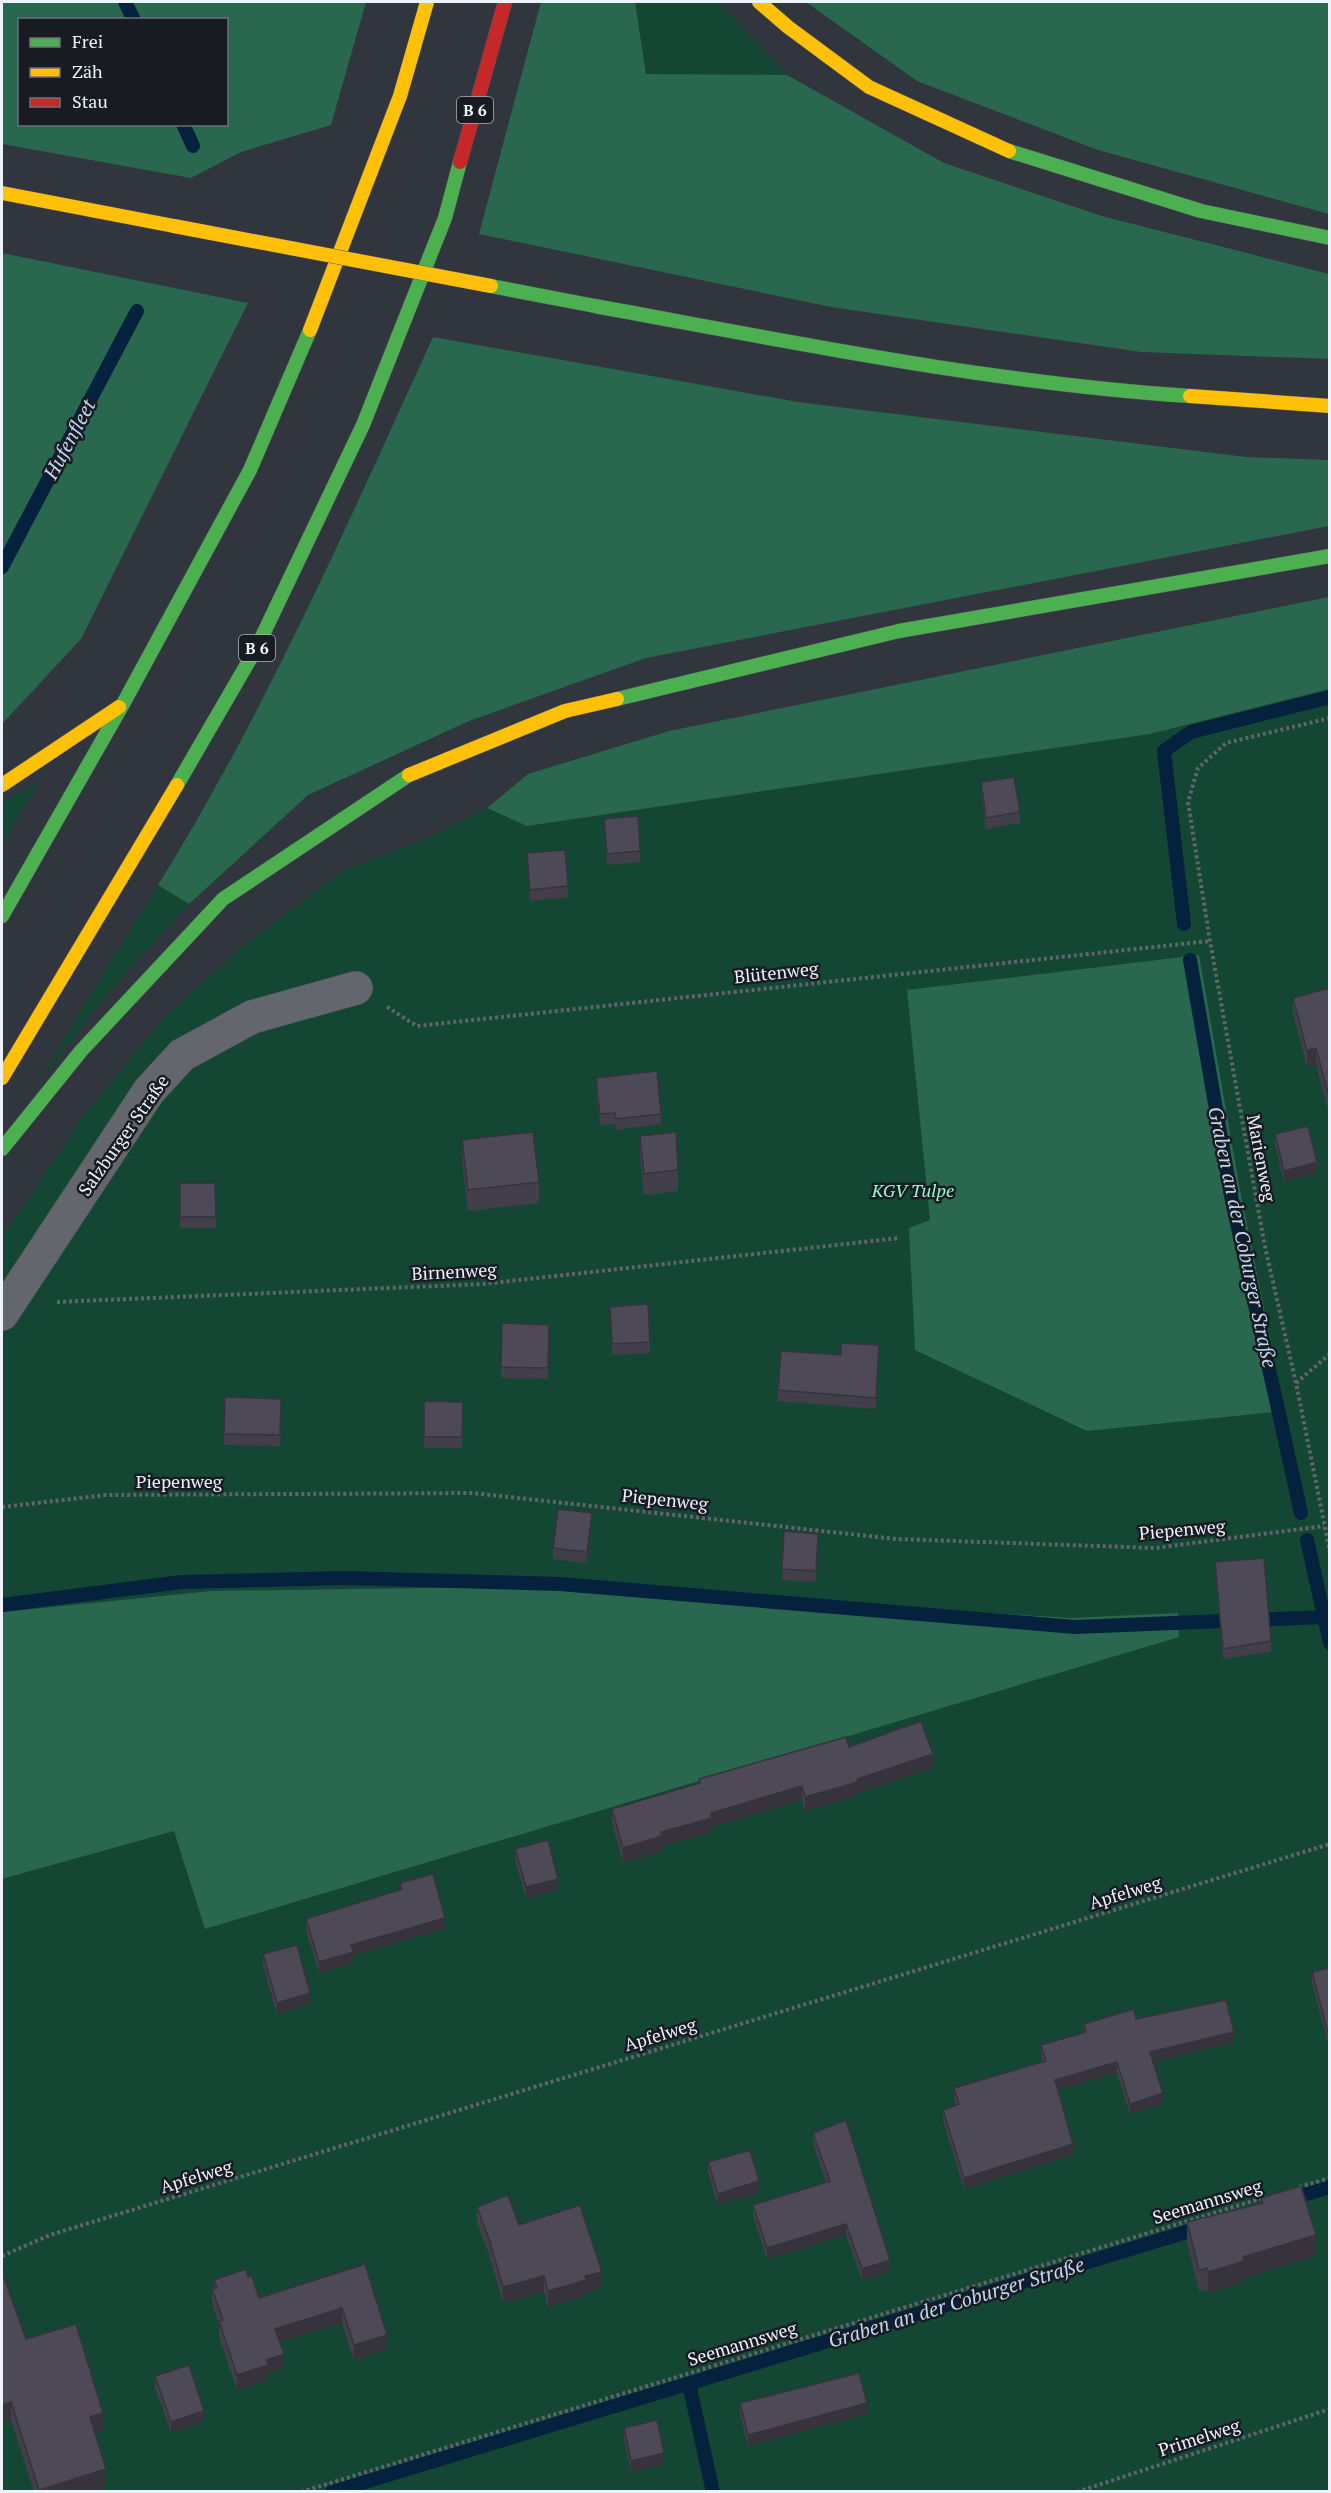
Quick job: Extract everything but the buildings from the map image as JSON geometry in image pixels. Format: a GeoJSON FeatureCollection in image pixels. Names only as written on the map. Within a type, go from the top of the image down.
{"type":"FeatureCollection","features":[{"type":"Feature","properties":{"kind":"highway"},"geometry":{"type":"LineString","coordinates":[[2,916],[123,704],[250,470],[302,351],[400,96],[427,2]]}},
{"type":"Feature","properties":{"kind":"highway","name":"B 6"},"geometry":{"type":"LineString","coordinates":[[2,1078],[95,925],[257,647],[363,424],[445,218],[505,2]]}},
{"type":"Feature","properties":{"kind":"highway"},"geometry":{"type":"LineString","coordinates":[[759,2],[788,27],[869,87],[1005,150],[1201,211],[1329,238]]}},
{"type":"Feature","properties":{"kind":"highway"},"geometry":{"type":"LineString","coordinates":[[2,193],[596,306],[928,366],[1110,391],[1329,406]]}},
{"type":"Feature","properties":{"kind":"highway"},"geometry":{"type":"LineString","coordinates":[[2,1149],[81,1051],[223,899],[402,778],[577,708],[899,631],[1329,556]]}},
{"type":"Feature","properties":{"kind":"highway"},"geometry":{"type":"LineString","coordinates":[[2,785],[123,704]]}},
{"type":"Feature","properties":{"kind":"street","name":"Salzburger Straße"},"geometry":{"type":"LineString","coordinates":[[5,1309],[149,1091],[182,1055],[252,1017],[356,988]]}},
{"type":"Feature","properties":{"kind":"path","name":"Marienweg"},"geometry":{"type":"LineString","coordinates":[[1329,718],[1226,743],[1197,768],[1188,802],[1210,941],[1265,1247],[1296,1383],[1329,1552]]}},
{"type":"Feature","properties":{"kind":"path","name":"Blütenweg"},"geometry":{"type":"LineString","coordinates":[[356,988],[417,1026],[1210,941]]}},
{"type":"Feature","properties":{"kind":"path","name":"Birnenweg"},"geometry":{"type":"LineString","coordinates":[[5,1309],[483,1284],[900,1238]]}},
{"type":"Feature","properties":{"kind":"path"},"geometry":{"type":"LineString","coordinates":[[1296,1383],[1329,1354]]}},
{"type":"Feature","properties":{"kind":"path","name":"Piepenweg"},"geometry":{"type":"LineString","coordinates":[[2,1507],[106,1495],[472,1493],[896,1539],[1155,1548],[1324,1526]]}},
{"type":"Feature","properties":{"kind":"path","name":"Apfelweg"},"geometry":{"type":"LineString","coordinates":[[2,2256],[61,2231],[1329,1844]]}},
{"type":"Feature","properties":{"kind":"path"},"geometry":{"type":"LineString","coordinates":[[1295,2188],[1329,2178]]}},
{"type":"Feature","properties":{"kind":"path","name":"Seemannsweg"},"geometry":{"type":"LineString","coordinates":[[301,2492],[1272,2195]]}},
{"type":"Feature","properties":{"kind":"path","name":"Primelweg"},"geometry":{"type":"LineString","coordinates":[[1077,2492],[1329,2409]]}},
{"type":"Feature","properties":{"kind":"green space"},"geometry":{"type":"Polygon","coordinates":[[[2,2],[366,2],[331,125],[241,152],[191,178],[2,144],[2,2]]]}},
{"type":"Feature","properties":{"kind":"green space"},"geometry":{"type":"Polygon","coordinates":[[[541,2],[635,2],[646,74],[787,75],[944,163],[1102,216],[1329,274],[1329,359],[1141,352],[831,307],[479,234],[541,2]]]}},
{"type":"Feature","properties":{"kind":"green space"},"geometry":{"type":"Polygon","coordinates":[[[635,2],[718,2],[787,75],[646,74],[635,2]]]}},
{"type":"Feature","properties":{"kind":"green space"},"geometry":{"type":"Polygon","coordinates":[[[806,2],[1329,2],[1329,214],[1098,150],[917,81],[806,2]]]}},
{"type":"Feature","properties":{"kind":"green space"},"geometry":{"type":"Polygon","coordinates":[[[2,253],[248,303],[81,639],[2,724],[2,253]]]}},
{"type":"Feature","properties":{"kind":"green space"},"geometry":{"type":"Polygon","coordinates":[[[433,337],[798,402],[1246,457],[1329,460],[1329,526],[646,658],[469,721],[308,795],[189,904],[158,885],[235,752],[270,684],[337,546],[433,337]]]}},
{"type":"Feature","properties":{"kind":"green space"},"geometry":{"type":"Polygon","coordinates":[[[1329,597],[1329,689],[1150,734],[527,826],[487,808],[528,774],[669,731],[1329,597]]]}},
{"type":"Feature","properties":{"kind":"green space","name":"KGV Tulpe"},"geometry":{"type":"Polygon","coordinates":[[[1329,689],[1329,2491],[2,2491],[2,1879],[174,1831],[205,1929],[1179,1636],[1178,1613],[1071,1618],[558,1586],[211,1591],[2,1612],[2,1238],[85,1114],[162,1020],[243,946],[344,870],[427,839],[487,808],[528,826],[1150,734],[1329,689]]]}},
{"type":"Feature","properties":{"kind":"green space"},"geometry":{"type":"Polygon","coordinates":[[[40,781],[2,843],[2,803],[40,781]]]}},
{"type":"Feature","properties":{"kind":"green space"},"geometry":{"type":"Polygon","coordinates":[[[158,885],[189,904],[112,988],[34,1088],[158,885]]]}},
{"type":"Feature","properties":{"kind":"green space"},"geometry":{"type":"Polygon","coordinates":[[[1199,955],[1240,1190],[1285,1411],[1087,1431],[915,1350],[909,1228],[930,1220],[907,990],[1199,955]]]}},
{"type":"Feature","properties":{"kind":"green space"},"geometry":{"type":"Polygon","coordinates":[[[558,1586],[1071,1618],[1178,1613],[1179,1637],[205,1929],[174,1831],[2,1879],[2,1612],[211,1591],[558,1586]]]}},
{"type":"Feature","properties":{"kind":"waterway","name":"Hufenfleet"},"geometry":{"type":"LineString","coordinates":[[125,2],[133,18]]}},
{"type":"Feature","properties":{"kind":"waterway","name":"Hufenfleet"},"geometry":{"type":"LineString","coordinates":[[184,126],[193,146]]}},
{"type":"Feature","properties":{"kind":"waterway","name":"Hufenfleet"},"geometry":{"type":"LineString","coordinates":[[2,567],[137,311]]}},
{"type":"Feature","properties":{"kind":"waterway","name":"Graben an der Coburger Straße"},"geometry":{"type":"LineString","coordinates":[[1184,924],[1164,751],[1191,732],[1330,697]]}},
{"type":"Feature","properties":{"kind":"waterway","name":"Graben an der Coburger Straße"},"geometry":{"type":"LineString","coordinates":[[1190,960],[1232,1201],[1301,1513]]}},
{"type":"Feature","properties":{"kind":"waterway","name":"Graben an der Coburger Straße"},"geometry":{"type":"LineString","coordinates":[[1307,1540],[1330,1643]]}},
{"type":"Feature","properties":{"kind":"waterway"},"geometry":{"type":"LineString","coordinates":[[2,1605],[182,1582],[343,1578],[560,1584],[1075,1627],[1324,1617]]}},
{"type":"Feature","properties":{"kind":"waterway","name":"Graben an der Coburger Straße"},"geometry":{"type":"LineString","coordinates":[[1287,2200],[1330,2187]]}},
{"type":"Feature","properties":{"kind":"waterway","name":"Graben an der Coburger Straße"},"geometry":{"type":"LineString","coordinates":[[332,2492],[1203,2227]]}},
{"type":"Feature","properties":{"kind":"waterway","name":"Graben an der Coburger Straße"},"geometry":{"type":"LineString","coordinates":[[689,2384],[713,2492]]}},
{"type":"Feature","properties":{"kind":"traffic: fast"},"geometry":{"type":"LineString","coordinates":[[1009,151],[1201,211],[1330,238]]}},
{"type":"Feature","properties":{"kind":"traffic: fast"},"geometry":{"type":"LineString","coordinates":[[177,785],[257,647],[363,425],[445,218],[460,162]]}},
{"type":"Feature","properties":{"kind":"traffic: fast"},"geometry":{"type":"LineString","coordinates":[[491,286],[595,306]]}},
{"type":"Feature","properties":{"kind":"traffic: fast"},"geometry":{"type":"LineString","coordinates":[[595,306],[891,360],[1040,382],[1190,396]]}},
{"type":"Feature","properties":{"kind":"traffic: fast"},"geometry":{"type":"LineString","coordinates":[[2,916],[123,704],[250,470],[310,330]]}},
{"type":"Feature","properties":{"kind":"traffic: fast"},"geometry":{"type":"LineString","coordinates":[[617,699],[899,631],[1330,556]]}},
{"type":"Feature","properties":{"kind":"traffic: fast"},"geometry":{"type":"LineString","coordinates":[[2,1149],[81,1051],[223,899],[409,775]]}},
{"type":"Feature","properties":{"kind":"traffic: slow"},"geometry":{"type":"LineString","coordinates":[[310,330],[400,96],[427,2]]}},
{"type":"Feature","properties":{"kind":"traffic: slow"},"geometry":{"type":"LineString","coordinates":[[759,2],[788,27],[869,87],[1009,151]]}},
{"type":"Feature","properties":{"kind":"traffic: slow"},"geometry":{"type":"LineString","coordinates":[[2,193],[174,226]]}},
{"type":"Feature","properties":{"kind":"traffic: slow"},"geometry":{"type":"LineString","coordinates":[[174,226],[491,286]]}},
{"type":"Feature","properties":{"kind":"traffic: slow"},"geometry":{"type":"LineString","coordinates":[[1190,396],[1330,406]]}},
{"type":"Feature","properties":{"kind":"traffic: slow"},"geometry":{"type":"LineString","coordinates":[[409,775],[565,711],[617,699]]}},
{"type":"Feature","properties":{"kind":"traffic: slow"},"geometry":{"type":"LineString","coordinates":[[2,785],[119,707]]}},
{"type":"Feature","properties":{"kind":"traffic: slow"},"geometry":{"type":"LineString","coordinates":[[2,1078],[177,785]]}},
{"type":"Feature","properties":{"kind":"traffic: jam"},"geometry":{"type":"LineString","coordinates":[[460,162],[505,2]]}}]}
